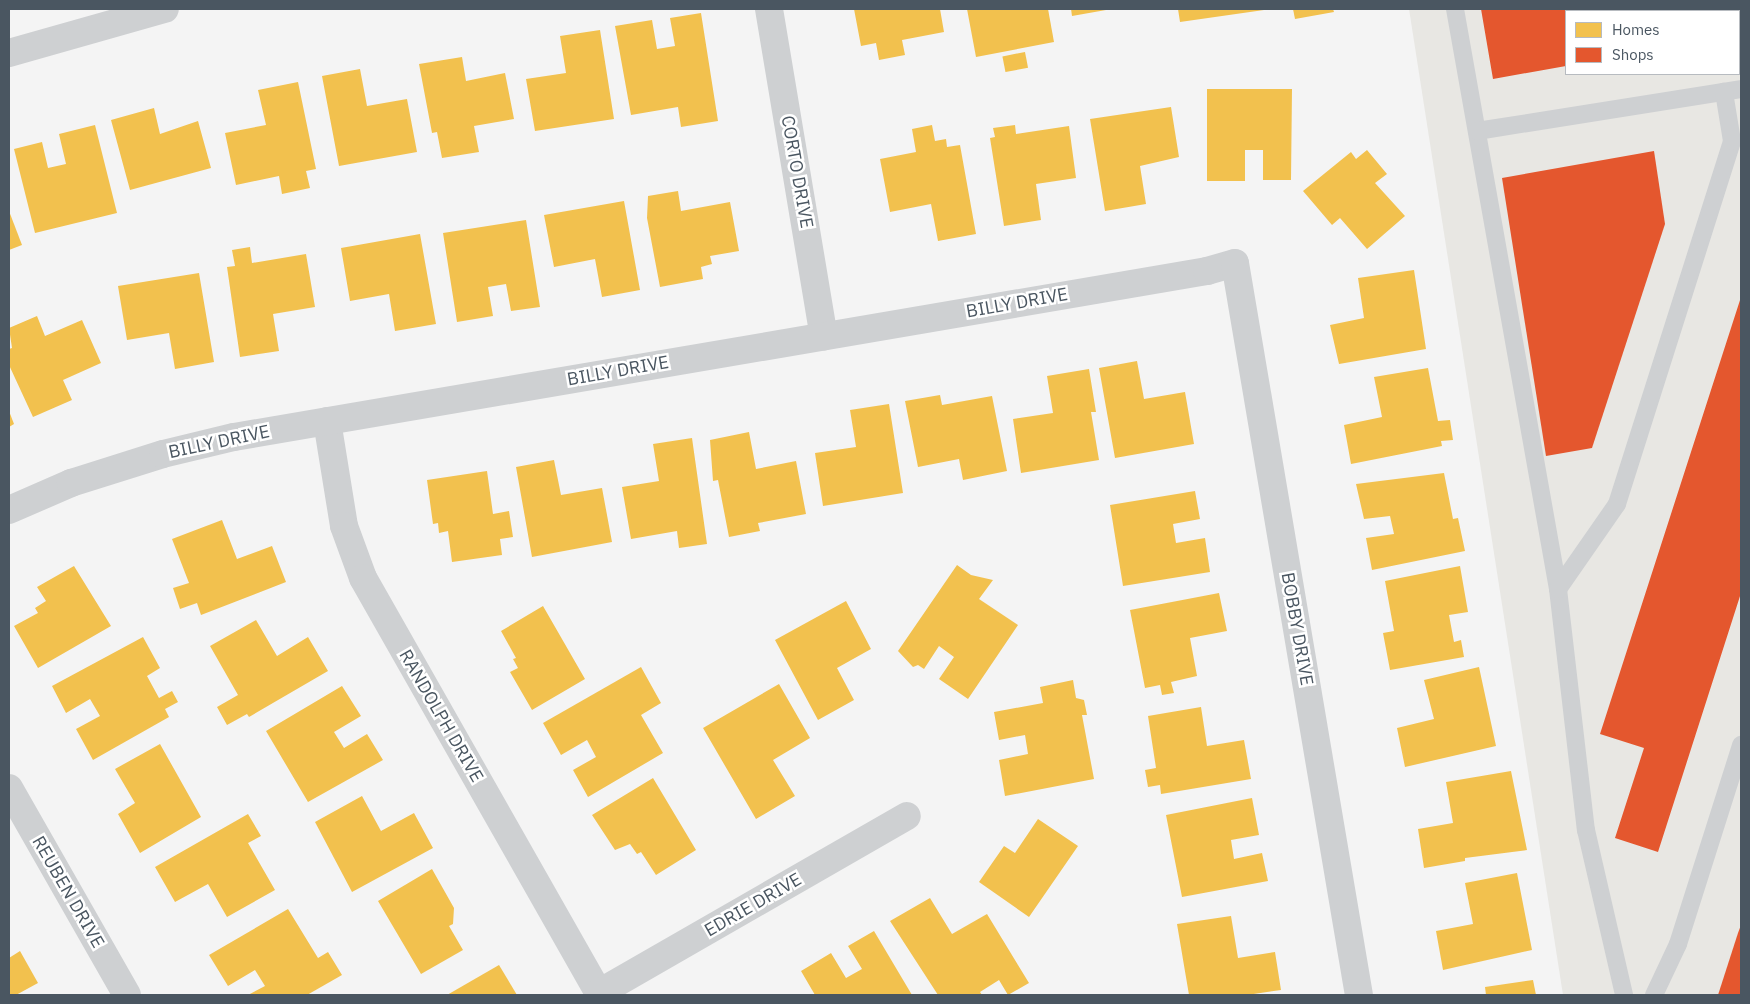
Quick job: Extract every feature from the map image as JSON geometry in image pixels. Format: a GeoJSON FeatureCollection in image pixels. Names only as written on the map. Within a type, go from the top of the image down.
{"type":"FeatureCollection","features":[{"type":"Feature","properties":{"kind":"street"},"geometry":{"type":"LineString","coordinates":[[9,53],[161,9]]}},
{"type":"Feature","properties":{"kind":"street","name":"CORTO DRIVE"},"geometry":{"type":"LineString","coordinates":[[769,9],[824,336]]}},
{"type":"Feature","properties":{"kind":"street","name":"BILLY DRIVE"},"geometry":{"type":"LineString","coordinates":[[9,510],[71,483],[163,454],[327,421],[1206,271],[1235,262]]}},
{"type":"Feature","properties":{"kind":"street","name":"BOBBY DRIVE"},"geometry":{"type":"LineString","coordinates":[[1235,262],[1359,995]]}},
{"type":"Feature","properties":{"kind":"street","name":"RANDOLPH DRIVE"},"geometry":{"type":"LineString","coordinates":[[327,421],[344,526],[363,578],[600,994]]}},
{"type":"Feature","properties":{"kind":"street","name":"REUBEN DRIVE"},"geometry":{"type":"LineString","coordinates":[[9,788],[128,995]]}},
{"type":"Feature","properties":{"kind":"street","name":"EDRIE DRIVE"},"geometry":{"type":"LineString","coordinates":[[600,994],[907,816]]}},
{"type":"Feature","properties":{"kind":"lane"},"geometry":{"type":"LineString","coordinates":[[1455,9],[1558,589],[1586,830],[1624,995]]}},
{"type":"Feature","properties":{"kind":"lane"},"geometry":{"type":"LineString","coordinates":[[1477,131],[1733,90],[1732,141],[1617,504],[1558,589]]}},
{"type":"Feature","properties":{"kind":"lane"},"geometry":{"type":"LineString","coordinates":[[1654,995],[1678,944],[1741,745]]}},
{"type":"Feature","properties":{"kind":"shaded area"},"geometry":{"type":"Polygon","coordinates":[[[1409,9],[1741,9],[1741,995],[1563,995],[1409,9]]]}},
{"type":"Feature","properties":{"kind":"building: Homes"},"geometry":{"type":"Polygon","coordinates":[[[854,9],[940,9],[944,32],[902,40],[905,55],[879,60],[876,43],[861,46],[854,9]]]}},
{"type":"Feature","properties":{"kind":"building: Homes"},"geometry":{"type":"Polygon","coordinates":[[[967,9],[1048,9],[1054,42],[976,57],[967,9]]]}},
{"type":"Feature","properties":{"kind":"building: Homes"},"geometry":{"type":"Polygon","coordinates":[[[1071,9],[1106,9],[1106,10],[1072,16],[1071,9]]]}},
{"type":"Feature","properties":{"kind":"building: Homes"},"geometry":{"type":"Polygon","coordinates":[[[1178,9],[1264,9],[1264,10],[1180,22],[1178,9]]]}},
{"type":"Feature","properties":{"kind":"building: Homes"},"geometry":{"type":"Polygon","coordinates":[[[1293,9],[1333,9],[1334,12],[1295,19],[1293,9]]]}},
{"type":"Feature","properties":{"kind":"building: Homes"},"geometry":{"type":"Polygon","coordinates":[[[701,13],[718,121],[681,127],[678,107],[631,115],[615,26],[652,20],[657,49],[675,46],[670,18],[701,13]]]}},
{"type":"Feature","properties":{"kind":"building: Homes"},"geometry":{"type":"Polygon","coordinates":[[[600,30],[614,119],[535,131],[526,79],[566,73],[560,36],[600,30]]]}},
{"type":"Feature","properties":{"kind":"building: Homes"},"geometry":{"type":"Polygon","coordinates":[[[1025,52],[1028,68],[1005,72],[1002,56],[1025,52]]]}},
{"type":"Feature","properties":{"kind":"building: Homes"},"geometry":{"type":"Polygon","coordinates":[[[462,57],[466,81],[505,73],[514,119],[474,126],[479,152],[442,158],[437,132],[432,133],[419,64],[462,57]]]}},
{"type":"Feature","properties":{"kind":"building: Homes"},"geometry":{"type":"Polygon","coordinates":[[[360,69],[367,106],[407,99],[417,152],[339,166],[322,76],[360,69]]]}},
{"type":"Feature","properties":{"kind":"building: Homes"},"geometry":{"type":"Polygon","coordinates":[[[298,82],[316,169],[306,171],[310,188],[282,194],[279,176],[236,185],[225,133],[266,125],[258,90],[298,82]]]}},
{"type":"Feature","properties":{"kind":"building: Homes"},"geometry":{"type":"Polygon","coordinates":[[[1207,89],[1292,89],[1291,180],[1263,180],[1263,150],[1245,150],[1245,181],[1207,181],[1207,89]]]}},
{"type":"Feature","properties":{"kind":"building: Homes"},"geometry":{"type":"Polygon","coordinates":[[[1171,107],[1179,157],[1140,166],[1146,204],[1105,211],[1090,119],[1171,107]]]}},
{"type":"Feature","properties":{"kind":"building: Homes"},"geometry":{"type":"Polygon","coordinates":[[[154,108],[160,134],[198,121],[211,168],[130,190],[111,120],[154,108]]]}},
{"type":"Feature","properties":{"kind":"building: Homes"},"geometry":{"type":"Polygon","coordinates":[[[95,125],[117,213],[35,233],[14,149],[42,142],[48,168],[66,164],[59,134],[95,125]]]}},
{"type":"Feature","properties":{"kind":"building: Homes"},"geometry":{"type":"Polygon","coordinates":[[[932,125],[935,141],[946,139],[947,147],[960,145],[976,234],[938,241],[931,204],[890,212],[880,159],[916,152],[912,129],[932,125]]]}},
{"type":"Feature","properties":{"kind":"building: Homes"},"geometry":{"type":"Polygon","coordinates":[[[1015,125],[1016,134],[1069,126],[1076,178],[1036,184],[1041,220],[1004,226],[990,138],[995,137],[993,128],[1015,125]]]}},
{"type":"Feature","properties":{"kind":"building: Homes"},"geometry":{"type":"Polygon","coordinates":[[[1367,150],[1387,174],[1375,183],[1405,216],[1367,249],[1340,218],[1332,225],[1303,191],[1351,152],[1356,159],[1367,150]]]}},
{"type":"Feature","properties":{"kind":"building: Homes"},"geometry":{"type":"Polygon","coordinates":[[[678,191],[681,211],[730,202],[739,251],[710,256],[712,264],[701,267],[703,279],[660,287],[647,218],[648,196],[678,191]]]}},
{"type":"Feature","properties":{"kind":"building: Homes"},"geometry":{"type":"Polygon","coordinates":[[[624,201],[640,290],[602,297],[595,259],[554,267],[544,215],[624,201]]]}},
{"type":"Feature","properties":{"kind":"building: Homes"},"geometry":{"type":"Polygon","coordinates":[[[9,211],[22,245],[9,250],[9,211]]]}},
{"type":"Feature","properties":{"kind":"building: Homes"},"geometry":{"type":"Polygon","coordinates":[[[526,220],[540,307],[511,311],[506,284],[488,287],[493,316],[457,322],[443,233],[526,220]]]}},
{"type":"Feature","properties":{"kind":"building: Homes"},"geometry":{"type":"Polygon","coordinates":[[[420,234],[436,324],[395,331],[389,294],[350,301],[341,248],[420,234]]]}},
{"type":"Feature","properties":{"kind":"building: Homes"},"geometry":{"type":"Polygon","coordinates":[[[250,247],[252,263],[306,254],[315,307],[273,314],[279,351],[240,357],[227,267],[235,266],[232,250],[250,247]]]}},
{"type":"Feature","properties":{"kind":"building: Homes"},"geometry":{"type":"Polygon","coordinates":[[[1414,270],[1426,349],[1339,364],[1330,325],[1364,318],[1358,278],[1414,270]]]}},
{"type":"Feature","properties":{"kind":"building: Homes"},"geometry":{"type":"Polygon","coordinates":[[[199,273],[214,362],[175,369],[169,333],[127,340],[118,286],[199,273]]]}},
{"type":"Feature","properties":{"kind":"building: Homes"},"geometry":{"type":"Polygon","coordinates":[[[37,316],[45,336],[82,320],[101,363],[63,380],[72,400],[33,417],[9,365],[9,349],[12,348],[9,328],[37,316]]]}},
{"type":"Feature","properties":{"kind":"building: Homes"},"geometry":{"type":"Polygon","coordinates":[[[1137,361],[1144,399],[1185,392],[1194,444],[1115,458],[1099,368],[1137,361]]]}},
{"type":"Feature","properties":{"kind":"building: Homes"},"geometry":{"type":"Polygon","coordinates":[[[1428,368],[1438,421],[1450,420],[1453,440],[1441,441],[1442,446],[1351,464],[1344,425],[1382,417],[1374,377],[1428,368]]]}},
{"type":"Feature","properties":{"kind":"building: Homes"},"geometry":{"type":"Polygon","coordinates":[[[1089,369],[1096,412],[1091,412],[1099,460],[1021,473],[1013,419],[1053,413],[1047,376],[1089,369]]]}},
{"type":"Feature","properties":{"kind":"building: Homes"},"geometry":{"type":"Polygon","coordinates":[[[940,395],[942,405],[992,396],[1007,471],[963,480],[959,459],[918,467],[905,401],[940,395]]]}},
{"type":"Feature","properties":{"kind":"building: Homes"},"geometry":{"type":"Polygon","coordinates":[[[889,404],[903,493],[823,506],[815,453],[856,447],[850,410],[889,404]]]}},
{"type":"Feature","properties":{"kind":"building: Homes"},"geometry":{"type":"Polygon","coordinates":[[[9,411],[14,424],[9,427],[9,411]]]}},
{"type":"Feature","properties":{"kind":"building: Homes"},"geometry":{"type":"Polygon","coordinates":[[[749,432],[756,469],[796,461],[806,514],[758,523],[760,531],[729,537],[718,480],[713,481],[710,440],[749,432]]]}},
{"type":"Feature","properties":{"kind":"building: Homes"},"geometry":{"type":"Polygon","coordinates":[[[692,438],[707,544],[679,548],[677,531],[631,539],[622,487],[659,481],[653,444],[692,438]]]}},
{"type":"Feature","properties":{"kind":"building: Homes"},"geometry":{"type":"Polygon","coordinates":[[[554,460],[561,495],[602,488],[612,542],[532,557],[516,467],[554,460]]]}},
{"type":"Feature","properties":{"kind":"building: Homes"},"geometry":{"type":"Polygon","coordinates":[[[487,471],[493,514],[509,511],[513,537],[500,539],[502,555],[452,562],[448,531],[439,533],[438,523],[433,524],[427,480],[487,471]]]}},
{"type":"Feature","properties":{"kind":"building: Homes"},"geometry":{"type":"Polygon","coordinates":[[[1444,473],[1453,519],[1458,518],[1465,551],[1372,570],[1366,538],[1394,534],[1390,516],[1364,519],[1356,484],[1444,473]]]}},
{"type":"Feature","properties":{"kind":"building: Homes"},"geometry":{"type":"Polygon","coordinates":[[[1195,491],[1200,519],[1173,524],[1176,543],[1205,538],[1210,572],[1123,586],[1110,505],[1195,491]]]}},
{"type":"Feature","properties":{"kind":"building: Homes"},"geometry":{"type":"Polygon","coordinates":[[[222,520],[237,559],[272,546],[286,582],[201,615],[197,603],[180,609],[173,588],[189,583],[172,539],[222,520]]]}},
{"type":"Feature","properties":{"kind":"building: Homes"},"geometry":{"type":"Polygon","coordinates":[[[957,565],[971,575],[993,580],[979,599],[1018,625],[968,699],[939,679],[954,657],[939,646],[924,669],[918,665],[913,667],[898,651],[957,565]]]}},
{"type":"Feature","properties":{"kind":"building: Homes"},"geometry":{"type":"Polygon","coordinates":[[[74,566],[111,626],[38,668],[14,626],[38,613],[35,608],[46,601],[37,587],[74,566]]]}},
{"type":"Feature","properties":{"kind":"building: Homes"},"geometry":{"type":"Polygon","coordinates":[[[1460,566],[1468,612],[1449,615],[1454,642],[1461,640],[1464,657],[1390,670],[1383,633],[1394,631],[1385,581],[1460,566]]]}},
{"type":"Feature","properties":{"kind":"building: Homes"},"geometry":{"type":"Polygon","coordinates":[[[1219,593],[1227,631],[1190,638],[1197,676],[1171,682],[1174,693],[1162,695],[1160,685],[1145,688],[1130,610],[1219,593]]]}},
{"type":"Feature","properties":{"kind":"building: Homes"},"geometry":{"type":"Polygon","coordinates":[[[846,601],[871,649],[837,668],[854,700],[818,720],[775,640],[846,601]]]}},
{"type":"Feature","properties":{"kind":"building: Homes"},"geometry":{"type":"Polygon","coordinates":[[[543,606],[585,679],[532,710],[510,672],[518,668],[513,659],[516,658],[501,631],[543,606]]]}},
{"type":"Feature","properties":{"kind":"building: Homes"},"geometry":{"type":"Polygon","coordinates":[[[256,620],[277,656],[308,637],[328,671],[249,717],[247,714],[227,725],[217,707],[238,695],[210,646],[256,620]]]}},
{"type":"Feature","properties":{"kind":"building: Homes"},"geometry":{"type":"Polygon","coordinates":[[[143,637],[160,668],[147,676],[159,698],[172,691],[178,702],[165,709],[169,717],[93,760],[76,729],[100,716],[90,699],[66,713],[52,686],[143,637]]]}},
{"type":"Feature","properties":{"kind":"building: Homes"},"geometry":{"type":"Polygon","coordinates":[[[641,667],[661,703],[641,715],[663,753],[588,797],[573,770],[596,757],[587,740],[561,755],[543,723],[641,667]]]}},
{"type":"Feature","properties":{"kind":"building: Homes"},"geometry":{"type":"Polygon","coordinates":[[[1479,667],[1496,746],[1405,767],[1397,728],[1434,719],[1424,680],[1479,667]]]}},
{"type":"Feature","properties":{"kind":"building: Homes"},"geometry":{"type":"Polygon","coordinates":[[[1073,680],[1076,698],[1084,700],[1087,715],[1082,715],[1094,779],[1005,796],[999,760],[1028,754],[1025,735],[999,740],[994,712],[1043,703],[1040,687],[1073,680]]]}},
{"type":"Feature","properties":{"kind":"building: Homes"},"geometry":{"type":"Polygon","coordinates":[[[779,684],[810,738],[773,760],[795,796],[756,819],[703,728],[779,684]]]}},
{"type":"Feature","properties":{"kind":"building: Homes"},"geometry":{"type":"Polygon","coordinates":[[[342,686],[361,716],[334,732],[344,748],[367,734],[383,760],[308,802],[266,731],[342,686]]]}},
{"type":"Feature","properties":{"kind":"building: Homes"},"geometry":{"type":"Polygon","coordinates":[[[1201,707],[1207,746],[1244,740],[1251,779],[1161,794],[1160,785],[1148,787],[1145,770],[1156,768],[1148,716],[1201,707]]]}},
{"type":"Feature","properties":{"kind":"building: Homes"},"geometry":{"type":"Polygon","coordinates":[[[160,744],[201,817],[140,853],[118,814],[135,803],[115,769],[160,744]]]}},
{"type":"Feature","properties":{"kind":"building: Homes"},"geometry":{"type":"Polygon","coordinates":[[[1511,771],[1527,850],[1465,858],[1465,861],[1424,868],[1418,829],[1453,823],[1446,782],[1511,771]]]}},
{"type":"Feature","properties":{"kind":"building: Homes"},"geometry":{"type":"Polygon","coordinates":[[[653,778],[696,850],[656,875],[641,852],[637,854],[630,844],[615,850],[592,815],[653,778]]]}},
{"type":"Feature","properties":{"kind":"building: Homes"},"geometry":{"type":"Polygon","coordinates":[[[362,796],[381,831],[414,813],[433,848],[352,892],[315,822],[362,796]]]}},
{"type":"Feature","properties":{"kind":"building: Homes"},"geometry":{"type":"Polygon","coordinates":[[[1252,798],[1259,835],[1231,840],[1234,859],[1262,853],[1268,881],[1182,897],[1166,815],[1252,798]]]}},
{"type":"Feature","properties":{"kind":"building: Homes"},"geometry":{"type":"Polygon","coordinates":[[[248,814],[261,836],[248,843],[275,890],[227,917],[208,884],[175,902],[155,867],[248,814]]]}},
{"type":"Feature","properties":{"kind":"building: Homes"},"geometry":{"type":"Polygon","coordinates":[[[1038,819],[1078,846],[1029,917],[979,882],[1004,846],[1015,853],[1038,819]]]}},
{"type":"Feature","properties":{"kind":"building: Homes"},"geometry":{"type":"Polygon","coordinates":[[[432,869],[454,908],[453,924],[449,926],[463,950],[421,974],[378,901],[432,869]]]}},
{"type":"Feature","properties":{"kind":"building: Homes"},"geometry":{"type":"Polygon","coordinates":[[[1517,873],[1532,950],[1443,970],[1436,931],[1473,924],[1465,883],[1517,873]]]}},
{"type":"Feature","properties":{"kind":"building: Homes"},"geometry":{"type":"Polygon","coordinates":[[[930,898],[952,934],[987,914],[1029,983],[1008,995],[999,980],[980,992],[982,995],[938,995],[890,921],[930,898]]]}},
{"type":"Feature","properties":{"kind":"building: Homes"},"geometry":{"type":"Polygon","coordinates":[[[288,909],[318,958],[328,952],[342,975],[307,995],[248,995],[265,986],[255,970],[228,986],[209,955],[288,909]]]}},
{"type":"Feature","properties":{"kind":"building: Homes"},"geometry":{"type":"Polygon","coordinates":[[[1231,916],[1238,958],[1275,952],[1281,990],[1247,995],[1189,995],[1177,924],[1231,916]]]}},
{"type":"Feature","properties":{"kind":"building: Homes"},"geometry":{"type":"Polygon","coordinates":[[[874,931],[912,995],[815,995],[801,971],[831,953],[846,978],[862,969],[848,946],[874,931]]]}},
{"type":"Feature","properties":{"kind":"building: Homes"},"geometry":{"type":"Polygon","coordinates":[[[20,951],[38,983],[16,995],[9,995],[9,958],[20,951]]]}},
{"type":"Feature","properties":{"kind":"building: Homes"},"geometry":{"type":"Polygon","coordinates":[[[499,965],[517,995],[447,995],[499,965]]]}},
{"type":"Feature","properties":{"kind":"building: Homes"},"geometry":{"type":"Polygon","coordinates":[[[1533,980],[1536,995],[1486,995],[1485,987],[1533,980]]]}},
{"type":"Feature","properties":{"kind":"building: Shops"},"geometry":{"type":"Polygon","coordinates":[[[1481,9],[1741,9],[1741,36],[1740,10],[1565,10],[1565,66],[1493,79],[1481,9]]]}},
{"type":"Feature","properties":{"kind":"building: Shops"},"geometry":{"type":"Polygon","coordinates":[[[1654,151],[1665,224],[1592,448],[1546,456],[1502,178],[1654,151]]]}},
{"type":"Feature","properties":{"kind":"building: Shops"},"geometry":{"type":"Polygon","coordinates":[[[1741,297],[1741,593],[1658,852],[1615,838],[1644,748],[1600,734],[1741,297]]]}},
{"type":"Feature","properties":{"kind":"building: Shops"},"geometry":{"type":"Polygon","coordinates":[[[1741,925],[1741,995],[1718,995],[1738,933],[1741,925]]]}}]}
